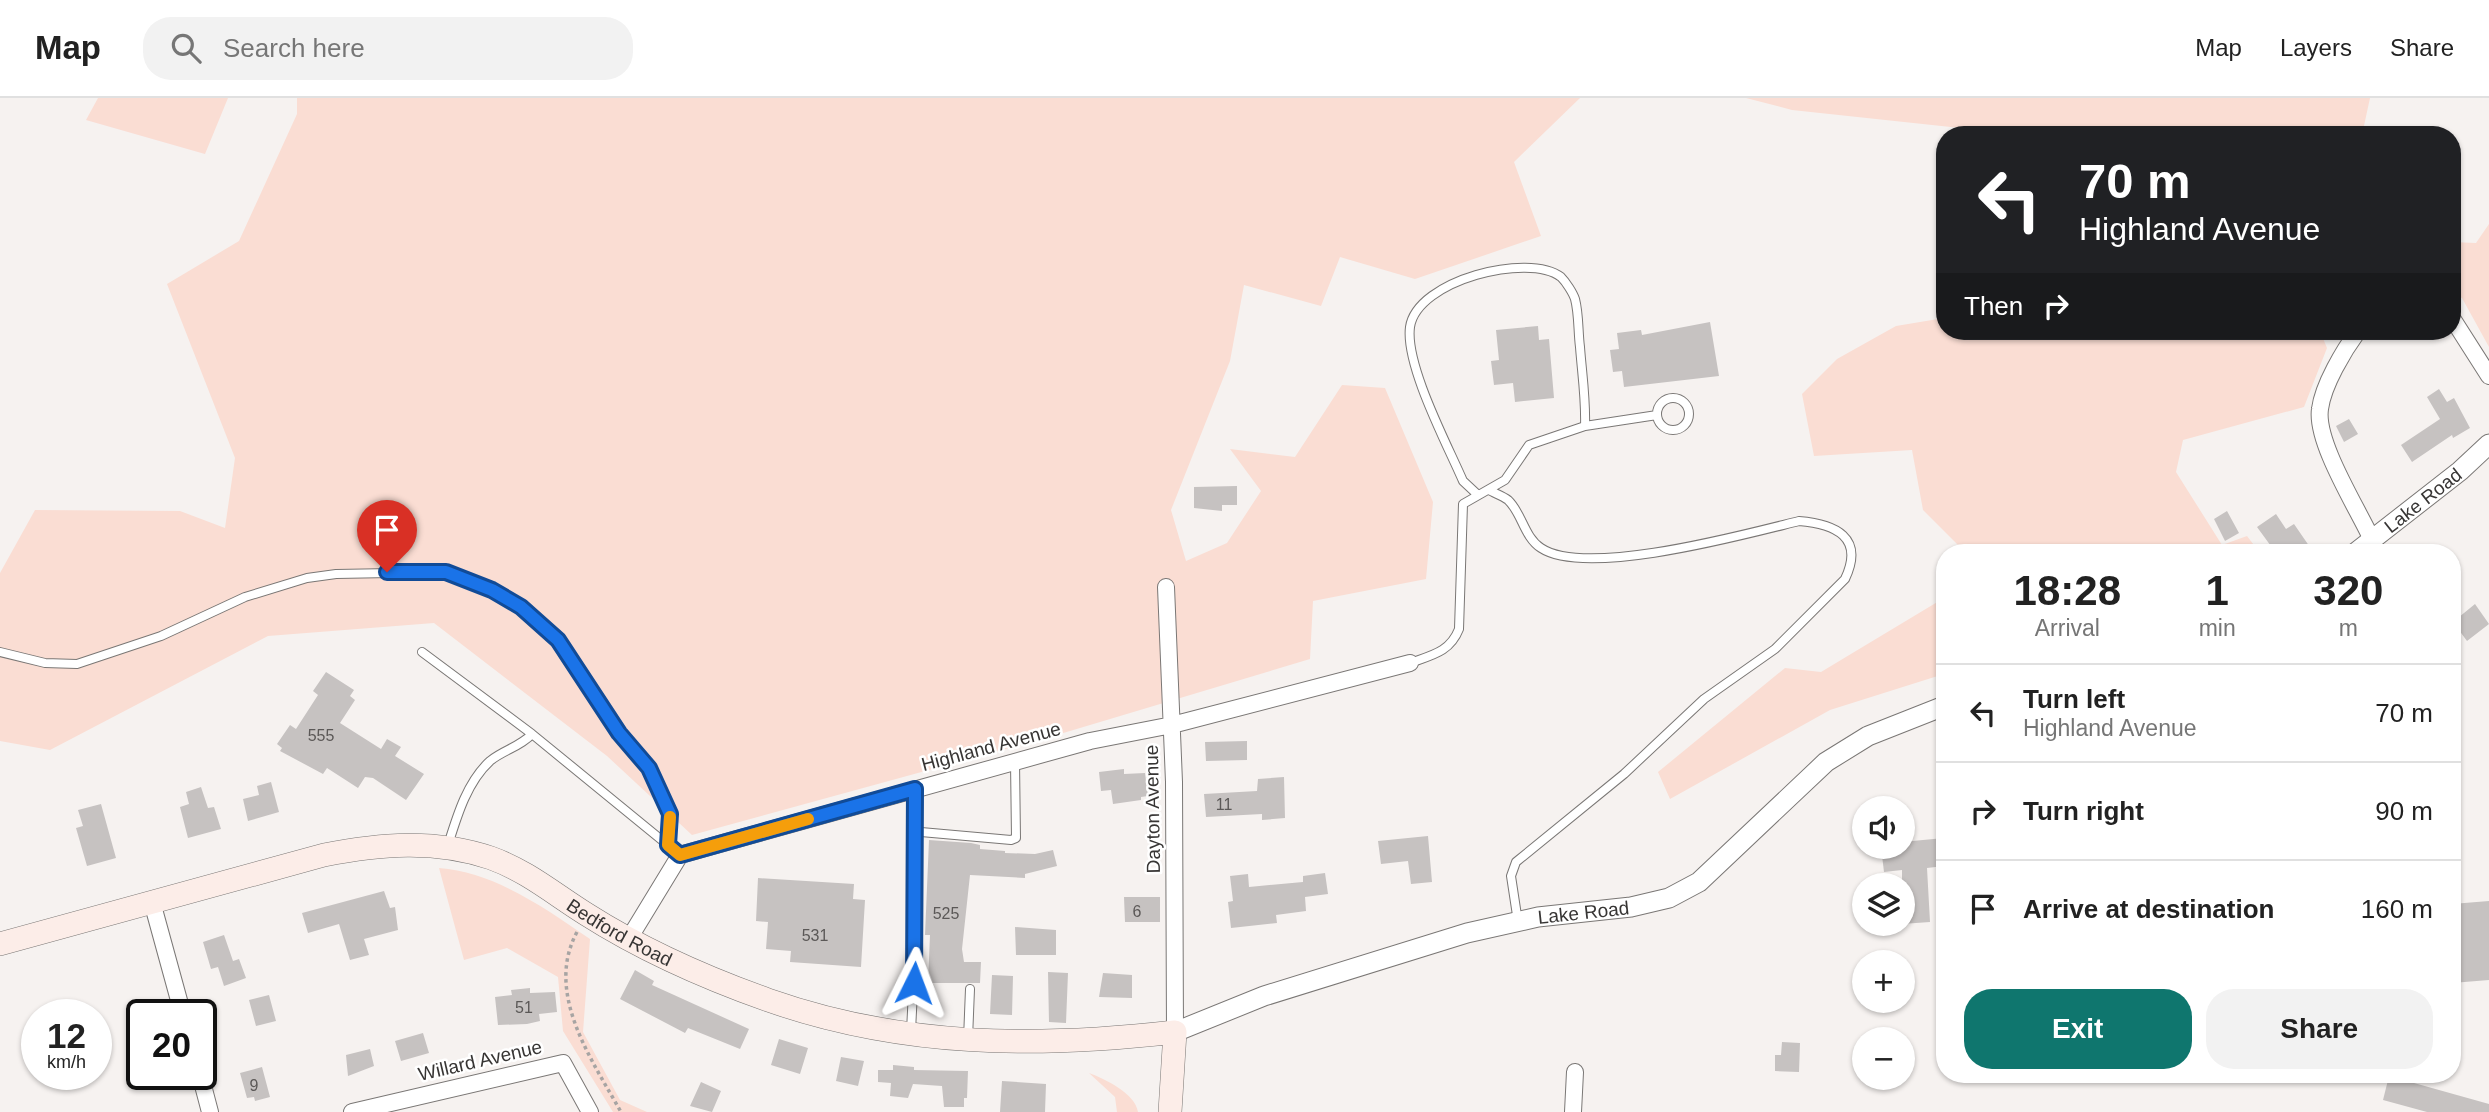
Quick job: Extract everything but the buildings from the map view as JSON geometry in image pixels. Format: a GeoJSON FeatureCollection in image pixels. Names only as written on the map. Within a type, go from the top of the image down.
{"type":"FeatureCollection","features":[{"type":"Feature","properties":{"kind":"main road","name":"Bedford Road"},"geometry":{"type":"LineString","coordinates":[[0,944],[324,855],[410,844],[447,848],[489,858],[527,873],[587,915],[715,980],[767,1000],[838,1021],[911,1034],[1032,1044],[1175,1032]]}},
{"type":"Feature","properties":{"kind":"main road"},"geometry":{"type":"LineString","coordinates":[[1170,1112],[1175,1032]]}},
{"type":"Feature","properties":{"kind":"street"},"geometry":{"type":"LineString","coordinates":[[2461,332],[2489,376]]}},
{"type":"Feature","properties":{"kind":"street"},"geometry":{"type":"LineString","coordinates":[[2351,340],[2343,351],[2320,409],[2329,450],[2372,540]]}},
{"type":"Feature","properties":{"kind":"street","name":"Lake Road"},"geometry":{"type":"LineString","coordinates":[[2367,544],[2460,471],[2489,444]]}},
{"type":"Feature","properties":{"kind":"street","name":"Dayton Avenue"},"geometry":{"type":"LineString","coordinates":[[1166,587],[1172,725],[1175,1032]]}},
{"type":"Feature","properties":{"kind":"street","name":"Highland Avenue"},"geometry":{"type":"LineString","coordinates":[[674,850],[1090,741],[1172,725],[1410,663]]}},
{"type":"Feature","properties":{"kind":"street","name":"Lake Road"},"geometry":{"type":"LineString","coordinates":[[1175,1032],[1264,996],[1467,933],[1517,922],[1631,907],[1669,898],[1709,873],[1826,762],[1868,736],[1936,709]]}},
{"type":"Feature","properties":{"kind":"street"},"geometry":{"type":"LineString","coordinates":[[630,937],[674,850]]}},
{"type":"Feature","properties":{"kind":"street"},"geometry":{"type":"LineString","coordinates":[[152,902],[179,999]]}},
{"type":"Feature","properties":{"kind":"street","name":"Willard Avenue"},"geometry":{"type":"LineString","coordinates":[[352,1112],[564,1063],[590,1112]]}},
{"type":"Feature","properties":{"kind":"street"},"geometry":{"type":"LineString","coordinates":[[1573,1112],[1575,1072]]}},
{"type":"Feature","properties":{"kind":"street"},"geometry":{"type":"LineString","coordinates":[[204,1090],[210,1112]]}},
{"type":"Feature","properties":{"kind":"lane"},"geometry":{"type":"LineString","coordinates":[[1478,495],[1463,481],[1416,368],[1410,346],[1414,315],[1420,305],[1445,285],[1464,277],[1515,270],[1539,270],[1561,277],[1575,298],[1586,398],[1585,426]]}},
{"type":"Feature","properties":{"kind":"lane"},"geometry":{"type":"LineString","coordinates":[[1670,398],[1685,402],[1689,412],[1683,426],[1674,430],[1664,427],[1657,415],[1661,403],[1670,398]]}},
{"type":"Feature","properties":{"kind":"lane"},"geometry":{"type":"LineString","coordinates":[[1410,663],[1445,651],[1454,642],[1459,629],[1463,504],[1505,480],[1529,444],[1585,426],[1657,415]]}},
{"type":"Feature","properties":{"kind":"lane"},"geometry":{"type":"LineString","coordinates":[[1489,490],[1508,500],[1530,538],[1541,549],[1559,555],[1595,558],[1656,553],[1799,522],[1823,523],[1836,528],[1845,536],[1851,551],[1851,567],[1845,579],[1775,649],[1704,699],[1624,774],[1516,862],[1511,876],[1517,922]]}},
{"type":"Feature","properties":{"kind":"lane"},"geometry":{"type":"LineString","coordinates":[[0,652],[45,663],[77,664],[161,636],[245,597],[307,578],[336,574],[446,572],[492,590],[521,607],[558,640],[619,733],[649,768],[670,814],[674,850]]}},
{"type":"Feature","properties":{"kind":"lane"},"geometry":{"type":"LineString","coordinates":[[422,652],[532,734],[674,850]]}},
{"type":"Feature","properties":{"kind":"lane"},"geometry":{"type":"LineString","coordinates":[[447,848],[460,809],[478,774],[492,759],[525,742],[532,734]]}},
{"type":"Feature","properties":{"kind":"lane"},"geometry":{"type":"LineString","coordinates":[[916,834],[1011,840],[1016,838],[1015,762]]}},
{"type":"Feature","properties":{"kind":"lane"},"geometry":{"type":"LineString","coordinates":[[911,1034],[916,932],[915,789]]}},
{"type":"Feature","properties":{"kind":"lane"},"geometry":{"type":"LineString","coordinates":[[968,1039],[970,989]]}},
{"type":"Feature","properties":{"kind":"path"},"geometry":{"type":"LineString","coordinates":[[587,915],[575,936],[566,963],[568,995],[578,1034],[621,1112]]}},
{"type":"Feature","properties":{"kind":"shaded area"},"geometry":{"type":"Polygon","coordinates":[[[98,98],[228,98],[205,154],[86,120],[98,98]]]}},
{"type":"Feature","properties":{"kind":"shaded area"},"geometry":{"type":"Polygon","coordinates":[[[297,98],[1580,98],[1514,162],[1541,236],[1415,279],[1340,257],[1321,306],[1244,285],[1230,361],[1171,510],[1186,561],[1227,543],[1261,491],[1230,449],[1295,457],[1342,385],[1385,388],[1433,502],[1426,579],[1313,601],[1310,659],[1060,734],[692,835],[607,756],[434,623],[268,636],[50,750],[0,741],[0,573],[35,510],[180,511],[225,528],[235,458],[167,284],[239,241],[297,114],[297,98]]]}},
{"type":"Feature","properties":{"kind":"shaded area"},"geometry":{"type":"Polygon","coordinates":[[[1746,98],[2370,98],[2364,126],[1941,126],[1792,110],[1746,98]]]}},
{"type":"Feature","properties":{"kind":"shaded area"},"geometry":{"type":"Polygon","coordinates":[[[2489,224],[2489,347],[2461,298],[2461,242],[2476,243],[2489,224]]]}},
{"type":"Feature","properties":{"kind":"shaded area"},"geometry":{"type":"Polygon","coordinates":[[[1936,319],[1936,340],[2324,340],[2327,348],[2304,407],[2183,440],[2176,472],[2221,544],[1957,544],[1923,510],[1912,450],[1814,456],[1802,394],[1837,359],[1896,326],[1936,319]]]}},
{"type":"Feature","properties":{"kind":"shaded area"},"geometry":{"type":"Polygon","coordinates":[[[2247,536],[2253,544],[2225,544],[2247,536]]]}},
{"type":"Feature","properties":{"kind":"shaded area"},"geometry":{"type":"Polygon","coordinates":[[[1936,603],[1936,677],[1830,710],[1670,799],[1658,772],[1785,668],[1821,672],[1936,603]]]}},
{"type":"Feature","properties":{"kind":"shaded area"},"geometry":{"type":"Polygon","coordinates":[[[439,868],[479,876],[499,884],[537,904],[590,939],[583,1032],[620,1100],[647,1112],[613,1112],[563,1031],[558,977],[507,948],[464,960],[439,868]]]}},
{"type":"Feature","properties":{"kind":"shaded area"},"geometry":{"type":"Polygon","coordinates":[[[1089,1073],[1125,1093],[1136,1105],[1138,1112],[1117,1112],[1115,1097],[1089,1073]]]}},
{"type":"Feature","properties":{"kind":"slow traffic"},"geometry":{"type":"LineString","coordinates":[[670,817],[668,845],[680,855],[808,819]]}},
{"type":"Feature","properties":{"kind":"route"},"geometry":{"type":"LineString","coordinates":[[387,572],[446,572],[492,590],[521,607],[558,640],[619,733],[649,768],[670,814],[668,845],[680,855],[915,789],[914,983]]}}]}
